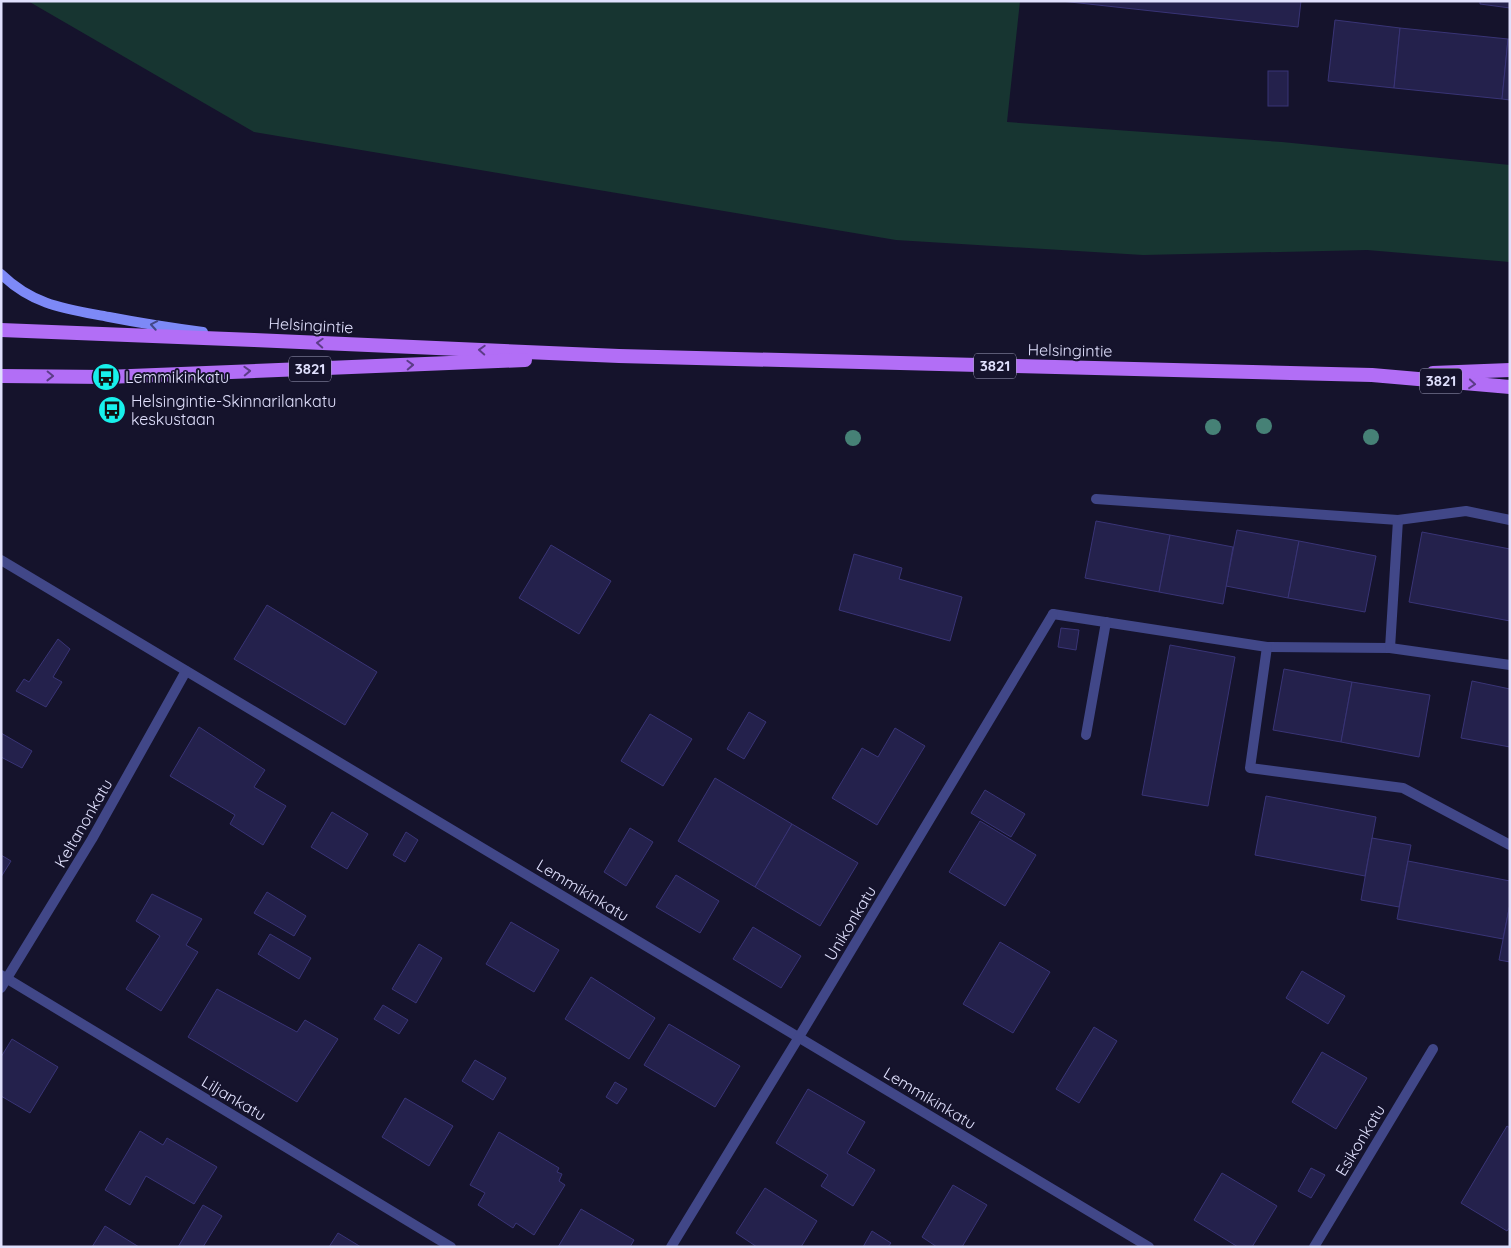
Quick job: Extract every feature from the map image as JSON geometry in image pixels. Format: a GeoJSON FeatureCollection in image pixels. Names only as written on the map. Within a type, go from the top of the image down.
{"type":"FeatureCollection","features":[{"type":"Feature","properties":{"kind":"main road"},"geometry":{"type":"LineString","coordinates":[[1,274],[11,284],[32,297],[55,307],[156,326],[254,340]]}},
{"type":"Feature","properties":{"kind":"main road","name":"Helsingintie"},"geometry":{"type":"LineString","coordinates":[[1,330],[619,356],[1372,375],[1510,370]]}},
{"type":"Feature","properties":{"kind":"main road","name":"Helsingintie"},"geometry":{"type":"LineString","coordinates":[[1,376],[106,377],[619,356]]}},
{"type":"Feature","properties":{"kind":"main road","name":"Helsingintie"},"geometry":{"type":"LineString","coordinates":[[1372,375],[1510,387]]}},
{"type":"Feature","properties":{"kind":"street"},"geometry":{"type":"LineString","coordinates":[[1096,499],[1398,520],[1466,511],[1510,520]]}},
{"type":"Feature","properties":{"kind":"street"},"geometry":{"type":"LineString","coordinates":[[1390,648],[1398,520]]}},
{"type":"Feature","properties":{"kind":"street","name":"Lemmikinkatu"},"geometry":{"type":"LineString","coordinates":[[1,560],[1149,1247]]}},
{"type":"Feature","properties":{"kind":"street","name":"Unikonkatu"},"geometry":{"type":"LineString","coordinates":[[671,1247],[1053,614],[1106,622]]}},
{"type":"Feature","properties":{"kind":"street"},"geometry":{"type":"LineString","coordinates":[[1086,735],[1106,622],[1267,647],[1390,648],[1510,665]]}},
{"type":"Feature","properties":{"kind":"street"},"geometry":{"type":"LineString","coordinates":[[1267,647],[1250,768],[1403,788],[1510,845]]}},
{"type":"Feature","properties":{"kind":"street","name":"Keltanonkatu"},"geometry":{"type":"LineString","coordinates":[[1,988],[4,977],[92,839],[186,671]]}},
{"type":"Feature","properties":{"kind":"street","name":"Liljankatu"},"geometry":{"type":"LineString","coordinates":[[4,977],[450,1247]]}},
{"type":"Feature","properties":{"kind":"street","name":"Esikonkatu"},"geometry":{"type":"LineString","coordinates":[[1314,1247],[1433,1049]]}},
{"type":"Feature","properties":{"kind":"green space"},"geometry":{"type":"Polygon","coordinates":[[[28,1],[1020,1],[1007,122],[1282,142],[1510,165],[1510,262],[1367,250],[1143,255],[896,240],[254,132],[28,1]]]}},
{"type":"Feature","properties":{"kind":"building"},"geometry":{"type":"Polygon","coordinates":[[[1061,1],[1301,1],[1298,27],[1061,1]]]}},
{"type":"Feature","properties":{"kind":"building"},"geometry":{"type":"Polygon","coordinates":[[[1480,1],[1510,1],[1510,8],[1480,4],[1480,1]]]}},
{"type":"Feature","properties":{"kind":"building"},"geometry":{"type":"Polygon","coordinates":[[[1335,20],[1400,28],[1394,88],[1328,81],[1335,20]]]}},
{"type":"Feature","properties":{"kind":"building"},"geometry":{"type":"Polygon","coordinates":[[[1400,28],[1508,39],[1502,99],[1394,88],[1400,28]]]}},
{"type":"Feature","properties":{"kind":"building"},"geometry":{"type":"Polygon","coordinates":[[[1508,39],[1510,39],[1510,100],[1502,99],[1508,39]]]}},
{"type":"Feature","properties":{"kind":"building"},"geometry":{"type":"Polygon","coordinates":[[[1268,71],[1288,71],[1288,106],[1268,106],[1268,71]]]}},
{"type":"Feature","properties":{"kind":"building"},"geometry":{"type":"Polygon","coordinates":[[[1096,521],[1170,535],[1159,592],[1085,578],[1096,521]]]}},
{"type":"Feature","properties":{"kind":"building"},"geometry":{"type":"Polygon","coordinates":[[[1237,530],[1299,541],[1288,598],[1226,586],[1237,530]]]}},
{"type":"Feature","properties":{"kind":"building"},"geometry":{"type":"Polygon","coordinates":[[[1422,532],[1510,549],[1510,621],[1409,602],[1422,532]]]}},
{"type":"Feature","properties":{"kind":"building"},"geometry":{"type":"Polygon","coordinates":[[[1170,535],[1233,547],[1223,604],[1159,592],[1170,535]]]}},
{"type":"Feature","properties":{"kind":"building"},"geometry":{"type":"Polygon","coordinates":[[[1299,541],[1376,556],[1365,612],[1288,598],[1299,541]]]}},
{"type":"Feature","properties":{"kind":"building"},"geometry":{"type":"Polygon","coordinates":[[[551,545],[611,581],[579,634],[519,598],[551,545]]]}},
{"type":"Feature","properties":{"kind":"building"},"geometry":{"type":"Polygon","coordinates":[[[854,554],[902,568],[899,579],[962,597],[950,641],[839,610],[854,554]]]}},
{"type":"Feature","properties":{"kind":"building"},"geometry":{"type":"Polygon","coordinates":[[[267,605],[377,672],[345,725],[234,659],[267,605]]]}},
{"type":"Feature","properties":{"kind":"building"},"geometry":{"type":"Polygon","coordinates":[[[1061,628],[1079,630],[1076,650],[1058,647],[1061,628]]]}},
{"type":"Feature","properties":{"kind":"building"},"geometry":{"type":"Polygon","coordinates":[[[58,639],[70,649],[53,677],[62,682],[46,707],[16,691],[24,679],[29,682],[58,639]]]}},
{"type":"Feature","properties":{"kind":"building"},"geometry":{"type":"Polygon","coordinates":[[[1170,645],[1235,657],[1208,806],[1142,795],[1170,645]]]}},
{"type":"Feature","properties":{"kind":"building"},"geometry":{"type":"Polygon","coordinates":[[[1284,669],[1352,682],[1341,742],[1273,730],[1284,669]]]}},
{"type":"Feature","properties":{"kind":"building"},"geometry":{"type":"Polygon","coordinates":[[[1472,681],[1510,689],[1510,747],[1461,738],[1472,681]]]}},
{"type":"Feature","properties":{"kind":"building"},"geometry":{"type":"Polygon","coordinates":[[[1352,682],[1430,695],[1419,757],[1341,742],[1352,682]]]}},
{"type":"Feature","properties":{"kind":"building"},"geometry":{"type":"Polygon","coordinates":[[[749,712],[766,722],[744,759],[727,749],[749,712]]]}},
{"type":"Feature","properties":{"kind":"building"},"geometry":{"type":"Polygon","coordinates":[[[650,714],[692,739],[663,786],[621,761],[650,714]]]}},
{"type":"Feature","properties":{"kind":"building"},"geometry":{"type":"Polygon","coordinates":[[[199,727],[265,770],[254,787],[286,806],[263,845],[230,824],[235,815],[170,776],[199,727]]]}},
{"type":"Feature","properties":{"kind":"building"},"geometry":{"type":"Polygon","coordinates":[[[895,728],[925,746],[877,825],[832,798],[862,748],[878,757],[895,728]]]}},
{"type":"Feature","properties":{"kind":"building"},"geometry":{"type":"Polygon","coordinates":[[[1,733],[32,751],[22,768],[1,757],[1,733]]]}},
{"type":"Feature","properties":{"kind":"building"},"geometry":{"type":"Polygon","coordinates":[[[715,778],[792,824],[755,887],[678,841],[715,778]]]}},
{"type":"Feature","properties":{"kind":"building"},"geometry":{"type":"Polygon","coordinates":[[[985,790],[1025,814],[1011,837],[971,813],[985,790]]]}},
{"type":"Feature","properties":{"kind":"building"},"geometry":{"type":"Polygon","coordinates":[[[1266,796],[1376,817],[1365,876],[1255,855],[1266,796]]]}},
{"type":"Feature","properties":{"kind":"building"},"geometry":{"type":"Polygon","coordinates":[[[332,812],[368,834],[347,869],[311,847],[332,812]]]}},
{"type":"Feature","properties":{"kind":"building"},"geometry":{"type":"Polygon","coordinates":[[[980,821],[1036,855],[1005,906],[949,872],[980,821]]]}},
{"type":"Feature","properties":{"kind":"building"},"geometry":{"type":"Polygon","coordinates":[[[792,824],[858,863],[820,926],[755,887],[792,824]]]}},
{"type":"Feature","properties":{"kind":"building"},"geometry":{"type":"Polygon","coordinates":[[[630,828],[653,842],[626,886],[604,872],[630,828]]]}},
{"type":"Feature","properties":{"kind":"building"},"geometry":{"type":"Polygon","coordinates":[[[406,832],[418,840],[405,862],[393,855],[406,832]]]}},
{"type":"Feature","properties":{"kind":"building"},"geometry":{"type":"Polygon","coordinates":[[[1372,838],[1411,845],[1399,907],[1361,900],[1372,838]]]}},
{"type":"Feature","properties":{"kind":"building"},"geometry":{"type":"Polygon","coordinates":[[[1,855],[11,861],[1,877],[1,855]]]}},
{"type":"Feature","properties":{"kind":"building"},"geometry":{"type":"Polygon","coordinates":[[[1408,861],[1510,881],[1510,904],[1503,939],[1397,919],[1408,861]]]}},
{"type":"Feature","properties":{"kind":"building"},"geometry":{"type":"Polygon","coordinates":[[[676,875],[719,901],[700,933],[656,907],[676,875]]]}},
{"type":"Feature","properties":{"kind":"building"},"geometry":{"type":"Polygon","coordinates":[[[267,892],[306,916],[294,936],[254,913],[267,892]]]}},
{"type":"Feature","properties":{"kind":"building"},"geometry":{"type":"Polygon","coordinates":[[[152,894],[202,919],[186,945],[198,952],[161,1011],[126,989],[160,936],[136,921],[152,894]]]}},
{"type":"Feature","properties":{"kind":"building"},"geometry":{"type":"Polygon","coordinates":[[[1510,904],[1510,962],[1499,960],[1510,904]]]}},
{"type":"Feature","properties":{"kind":"building"},"geometry":{"type":"Polygon","coordinates":[[[511,922],[559,950],[534,992],[486,964],[511,922]]]}},
{"type":"Feature","properties":{"kind":"building"},"geometry":{"type":"Polygon","coordinates":[[[753,927],[801,956],[781,988],[733,959],[753,927]]]}},
{"type":"Feature","properties":{"kind":"building"},"geometry":{"type":"Polygon","coordinates":[[[270,934],[311,958],[299,979],[258,954],[270,934]]]}},
{"type":"Feature","properties":{"kind":"building"},"geometry":{"type":"Polygon","coordinates":[[[1000,942],[1050,972],[1013,1033],[963,1004],[1000,942]]]}},
{"type":"Feature","properties":{"kind":"building"},"geometry":{"type":"Polygon","coordinates":[[[419,944],[442,958],[416,1003],[392,989],[419,944]]]}},
{"type":"Feature","properties":{"kind":"building"},"geometry":{"type":"Polygon","coordinates":[[[1302,971],[1345,996],[1328,1024],[1286,998],[1302,971]]]}},
{"type":"Feature","properties":{"kind":"building"},"geometry":{"type":"Polygon","coordinates":[[[591,977],[655,1018],[629,1059],[565,1019],[591,977]]]}},
{"type":"Feature","properties":{"kind":"building"},"geometry":{"type":"Polygon","coordinates":[[[217,989],[297,1032],[305,1020],[338,1039],[297,1102],[188,1037],[217,989]]]}},
{"type":"Feature","properties":{"kind":"building"},"geometry":{"type":"Polygon","coordinates":[[[383,1005],[408,1020],[399,1034],[374,1019],[383,1005]]]}},
{"type":"Feature","properties":{"kind":"building"},"geometry":{"type":"Polygon","coordinates":[[[669,1024],[740,1066],[715,1107],[644,1065],[669,1024]]]}},
{"type":"Feature","properties":{"kind":"building"},"geometry":{"type":"Polygon","coordinates":[[[1094,1027],[1117,1041],[1079,1103],[1056,1089],[1094,1027]]]}},
{"type":"Feature","properties":{"kind":"building"},"geometry":{"type":"Polygon","coordinates":[[[12,1039],[58,1067],[30,1113],[1,1096],[1,1057],[12,1039]]]}},
{"type":"Feature","properties":{"kind":"building"},"geometry":{"type":"Polygon","coordinates":[[[1322,1052],[1367,1078],[1336,1129],[1292,1102],[1322,1052]]]}},
{"type":"Feature","properties":{"kind":"building"},"geometry":{"type":"Polygon","coordinates":[[[475,1060],[506,1078],[493,1100],[462,1081],[475,1060]]]}},
{"type":"Feature","properties":{"kind":"building"},"geometry":{"type":"Polygon","coordinates":[[[615,1082],[627,1089],[617,1104],[606,1097],[615,1082]]]}},
{"type":"Feature","properties":{"kind":"building"},"geometry":{"type":"Polygon","coordinates":[[[808,1089],[865,1122],[847,1153],[875,1170],[853,1206],[821,1186],[828,1175],[776,1143],[808,1089]]]}},
{"type":"Feature","properties":{"kind":"building"},"geometry":{"type":"Polygon","coordinates":[[[405,1098],[453,1126],[429,1166],[382,1137],[405,1098]]]}},
{"type":"Feature","properties":{"kind":"building"},"geometry":{"type":"Polygon","coordinates":[[[1507,1126],[1510,1128],[1510,1227],[1507,1231],[1461,1203],[1507,1126]]]}},
{"type":"Feature","properties":{"kind":"building"},"geometry":{"type":"Polygon","coordinates":[[[140,1131],[163,1145],[167,1138],[217,1167],[194,1204],[146,1176],[130,1205],[105,1190],[140,1131]]]}},
{"type":"Feature","properties":{"kind":"building"},"geometry":{"type":"Polygon","coordinates":[[[499,1132],[559,1168],[557,1172],[562,1174],[559,1181],[565,1185],[534,1235],[516,1223],[513,1228],[478,1205],[485,1193],[470,1185],[499,1132]]]}},
{"type":"Feature","properties":{"kind":"building"},"geometry":{"type":"Polygon","coordinates":[[[1311,1168],[1325,1175],[1311,1198],[1298,1191],[1311,1168]]]}},
{"type":"Feature","properties":{"kind":"building"},"geometry":{"type":"Polygon","coordinates":[[[1222,1173],[1277,1206],[1252,1247],[1238,1247],[1194,1220],[1222,1173]]]}},
{"type":"Feature","properties":{"kind":"building"},"geometry":{"type":"Polygon","coordinates":[[[953,1185],[987,1205],[962,1247],[937,1247],[922,1237],[953,1185]]]}},
{"type":"Feature","properties":{"kind":"building"},"geometry":{"type":"Polygon","coordinates":[[[765,1188],[817,1221],[801,1247],[757,1247],[736,1233],[765,1188]]]}},
{"type":"Feature","properties":{"kind":"building"},"geometry":{"type":"Polygon","coordinates":[[[203,1205],[222,1216],[203,1247],[178,1247],[203,1205]]]}},
{"type":"Feature","properties":{"kind":"building"},"geometry":{"type":"Polygon","coordinates":[[[581,1209],[634,1240],[630,1247],[558,1247],[581,1209]]]}},
{"type":"Feature","properties":{"kind":"building"},"geometry":{"type":"Polygon","coordinates":[[[105,1226],[139,1247],[92,1247],[105,1226]]]}},
{"type":"Feature","properties":{"kind":"building"},"geometry":{"type":"Polygon","coordinates":[[[872,1231],[891,1243],[888,1247],[863,1247],[872,1231]]]}},
{"type":"Feature","properties":{"kind":"building"},"geometry":{"type":"Polygon","coordinates":[[[338,1233],[361,1247],[329,1247],[338,1233]]]}},
{"type":"Feature","properties":{"kind":"place","name":"Lemmikinkatu"},"geometry":{"type":"Point","coordinates":[106,377]}},
{"type":"Feature","properties":{"kind":"place","name":"Helsingintie-Skinnarilankatu keskustaan"},"geometry":{"type":"Point","coordinates":[112,410]}}]}
